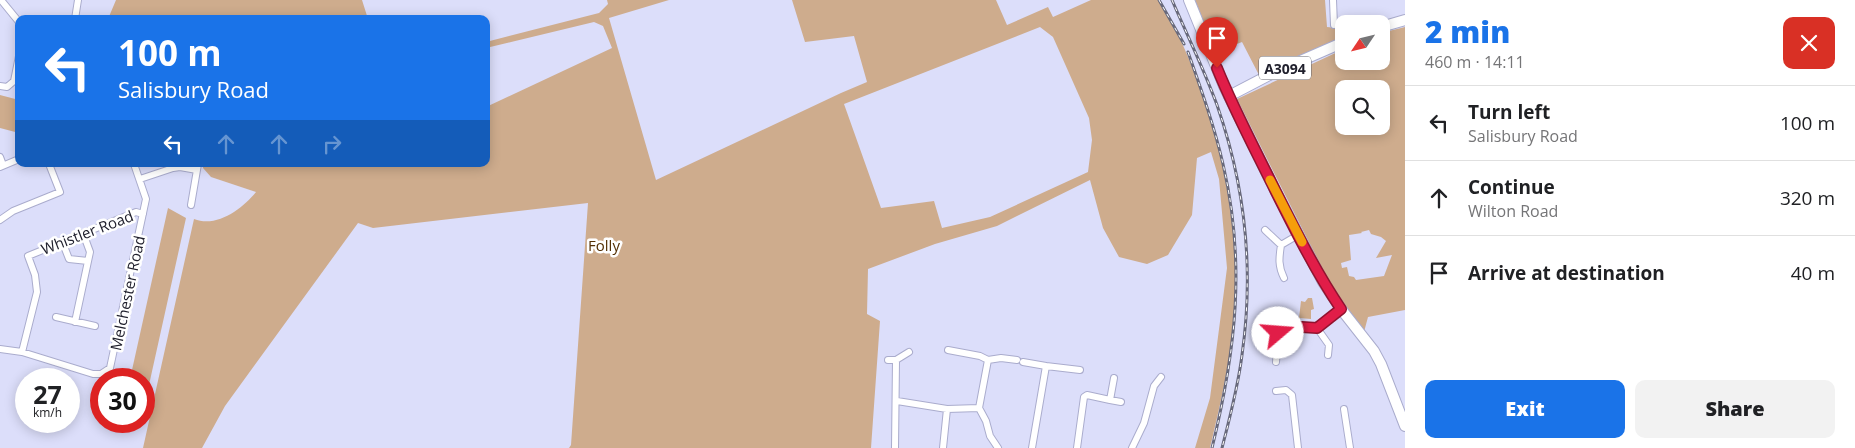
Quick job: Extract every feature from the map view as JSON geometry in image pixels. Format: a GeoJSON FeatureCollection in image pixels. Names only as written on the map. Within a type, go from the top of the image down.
{"type":"FeatureCollection","features":[{"type":"Feature","properties":{"kind":"main road"},"geometry":{"type":"LineString","coordinates":[[1189,0],[1229,96],[1298,235],[1323,282],[1381,364],[1405,426]]}},
{"type":"Feature","properties":{"kind":"main road"},"geometry":{"type":"LineString","coordinates":[[1390,24],[1405,20]]}},
{"type":"Feature","properties":{"kind":"main road","name":"A3094"},"geometry":{"type":"LineString","coordinates":[[1229,96],[1275,72],[1335,46]]}},
{"type":"Feature","properties":{"kind":"street"},"geometry":{"type":"LineString","coordinates":[[76,15],[78,0]]}},
{"type":"Feature","properties":{"kind":"street"},"geometry":{"type":"LineString","coordinates":[[1333,0],[1334,26]]}},
{"type":"Feature","properties":{"kind":"street"},"geometry":{"type":"LineString","coordinates":[[3,2],[15,17]]}},
{"type":"Feature","properties":{"kind":"street"},"geometry":{"type":"LineString","coordinates":[[0,86],[7,87],[13,82],[15,73]]}},
{"type":"Feature","properties":{"kind":"street"},"geometry":{"type":"LineString","coordinates":[[0,157],[2,166],[15,161]]}},
{"type":"Feature","properties":{"kind":"street"},"geometry":{"type":"LineString","coordinates":[[0,220],[13,211],[60,192],[50,167]]}},
{"type":"Feature","properties":{"kind":"street","name":"Melchester Road"},"geometry":{"type":"LineString","coordinates":[[0,349],[22,352],[93,374],[101,374],[108,371],[114,356],[146,199],[135,167]]}},
{"type":"Feature","properties":{"kind":"street"},"geometry":{"type":"LineString","coordinates":[[140,179],[173,168],[197,167],[192,204]]}},
{"type":"Feature","properties":{"kind":"street","name":"Whistler Road"},"geometry":{"type":"LineString","coordinates":[[22,352],[37,292],[35,275],[28,259],[31,254],[136,212],[143,214]]}},
{"type":"Feature","properties":{"kind":"street"},"geometry":{"type":"LineString","coordinates":[[1265,230],[1282,246]]}},
{"type":"Feature","properties":{"kind":"street"},"geometry":{"type":"LineString","coordinates":[[75,322],[90,252],[83,233]]}},
{"type":"Feature","properties":{"kind":"street"},"geometry":{"type":"LineString","coordinates":[[1284,278],[1278,260],[1282,246],[1298,235]]}},
{"type":"Feature","properties":{"kind":"street"},"geometry":{"type":"LineString","coordinates":[[62,241],[69,259],[88,261]]}},
{"type":"Feature","properties":{"kind":"street"},"geometry":{"type":"LineString","coordinates":[[1276,362],[1280,328],[1286,326],[1317,328],[1341,309]]}},
{"type":"Feature","properties":{"kind":"street"},"geometry":{"type":"LineString","coordinates":[[56,317],[95,326]]}},
{"type":"Feature","properties":{"kind":"street"},"geometry":{"type":"LineString","coordinates":[[1317,328],[1329,345],[1328,355]]}},
{"type":"Feature","properties":{"kind":"street"},"geometry":{"type":"LineString","coordinates":[[948,350],[980,356],[988,360],[1001,358],[1080,370]]}},
{"type":"Feature","properties":{"kind":"street"},"geometry":{"type":"LineString","coordinates":[[888,360],[896,360],[909,352]]}},
{"type":"Feature","properties":{"kind":"street"},"geometry":{"type":"LineString","coordinates":[[895,448],[896,360]]}},
{"type":"Feature","properties":{"kind":"street"},"geometry":{"type":"LineString","coordinates":[[988,360],[979,408],[986,421],[990,436],[998,448]]}},
{"type":"Feature","properties":{"kind":"street"},"geometry":{"type":"LineString","coordinates":[[1032,448],[1046,366]]}},
{"type":"Feature","properties":{"kind":"street"},"geometry":{"type":"LineString","coordinates":[[1132,448],[1144,422],[1154,386],[1161,376]]}},
{"type":"Feature","properties":{"kind":"street"},"geometry":{"type":"LineString","coordinates":[[1110,400],[1114,378]]}},
{"type":"Feature","properties":{"kind":"street"},"geometry":{"type":"LineString","coordinates":[[1276,391],[1286,390],[1292,395],[1298,448]]}},
{"type":"Feature","properties":{"kind":"street"},"geometry":{"type":"LineString","coordinates":[[1077,448],[1084,397],[1088,395],[1121,402]]}},
{"type":"Feature","properties":{"kind":"street"},"geometry":{"type":"LineString","coordinates":[[897,401],[947,408],[979,408]]}},
{"type":"Feature","properties":{"kind":"street"},"geometry":{"type":"LineString","coordinates":[[943,448],[947,408]]}},
{"type":"Feature","properties":{"kind":"street"},"geometry":{"type":"LineString","coordinates":[[1344,409],[1348,448]]}},
{"type":"Feature","properties":{"kind":"green space"},"geometry":{"type":"Polygon","coordinates":[[[116,0],[362,0],[367,15],[110,15],[116,0]]]}},
{"type":"Feature","properties":{"kind":"green space","name":"Folly"},"geometry":{"type":"Polygon","coordinates":[[[607,0],[669,0],[609,18],[656,180],[867,82],[854,36],[805,42],[792,0],[996,0],[1007,25],[1048,7],[1053,17],[1091,0],[1158,0],[1182,43],[1208,112],[1218,148],[1232,222],[1236,296],[1233,332],[1226,376],[1210,448],[1195,448],[1210,398],[1227,268],[1219,179],[1211,152],[1197,158],[1192,215],[1168,255],[1147,264],[1119,257],[1103,228],[1090,180],[997,226],[935,244],[868,269],[867,314],[880,321],[871,448],[569,448],[571,445],[588,203],[373,228],[358,223],[225,406],[202,448],[143,448],[146,433],[155,433],[155,394],[194,219],[211,221],[220,219],[244,205],[256,192],[211,177],[203,167],[490,167],[490,105],[612,48],[603,26],[594,22],[490,47],[490,41],[599,13],[608,4],[607,0]],[[1040,27],[844,104],[881,208],[934,201],[942,228],[990,217],[1088,172],[1092,140],[1089,118],[1053,37],[1040,27]]]}},
{"type":"Feature","properties":{"kind":"green space"},"geometry":{"type":"Polygon","coordinates":[[[1195,0],[1325,0],[1327,27],[1335,28],[1335,42],[1259,75],[1242,42],[1216,52],[1195,0]]]}},
{"type":"Feature","properties":{"kind":"green space"},"geometry":{"type":"Polygon","coordinates":[[[1405,27],[1405,310],[1368,317],[1364,332],[1332,288],[1237,99],[1335,53],[1335,70],[1390,70],[1390,31],[1405,27]],[[1369,230],[1349,235],[1351,260],[1341,263],[1342,268],[1347,267],[1349,276],[1354,277],[1356,280],[1384,276],[1392,255],[1376,258],[1386,241],[1381,237],[1371,234],[1369,230]]]}},
{"type":"Feature","properties":{"kind":"green space"},"geometry":{"type":"Polygon","coordinates":[[[0,95],[15,99],[15,132],[0,128],[0,95]]]}},
{"type":"Feature","properties":{"kind":"green space"},"geometry":{"type":"Polygon","coordinates":[[[168,208],[186,218],[153,368],[132,368],[168,208]]]}},
{"type":"Feature","properties":{"kind":"green space"},"geometry":{"type":"Polygon","coordinates":[[[1308,298],[1312,298],[1314,309],[1311,310],[1311,319],[1299,318],[1301,301],[1305,302],[1308,298]]]}},
{"type":"Feature","properties":{"kind":"railway"},"geometry":{"type":"LineString","coordinates":[[1159,0],[1184,44]]}},
{"type":"Feature","properties":{"kind":"railway"},"geometry":{"type":"LineString","coordinates":[[1172,0],[1201,65],[1227,135],[1245,228],[1247,260],[1246,323],[1234,402],[1222,448]]}},
{"type":"Feature","properties":{"kind":"railway"},"geometry":{"type":"LineString","coordinates":[[1188,52],[1207,107],[1223,164],[1234,236],[1236,272],[1232,341],[1227,376],[1212,448]]}},
{"type":"Feature","properties":{"kind":"slow traffic"},"geometry":{"type":"LineString","coordinates":[[1270,180],[1302,242]]}},
{"type":"Feature","properties":{"kind":"route"},"geometry":{"type":"LineString","coordinates":[[1217,68],[1224,86],[1298,235],[1323,282],[1341,309],[1317,328],[1286,326],[1280,328],[1278,333]]}}]}
